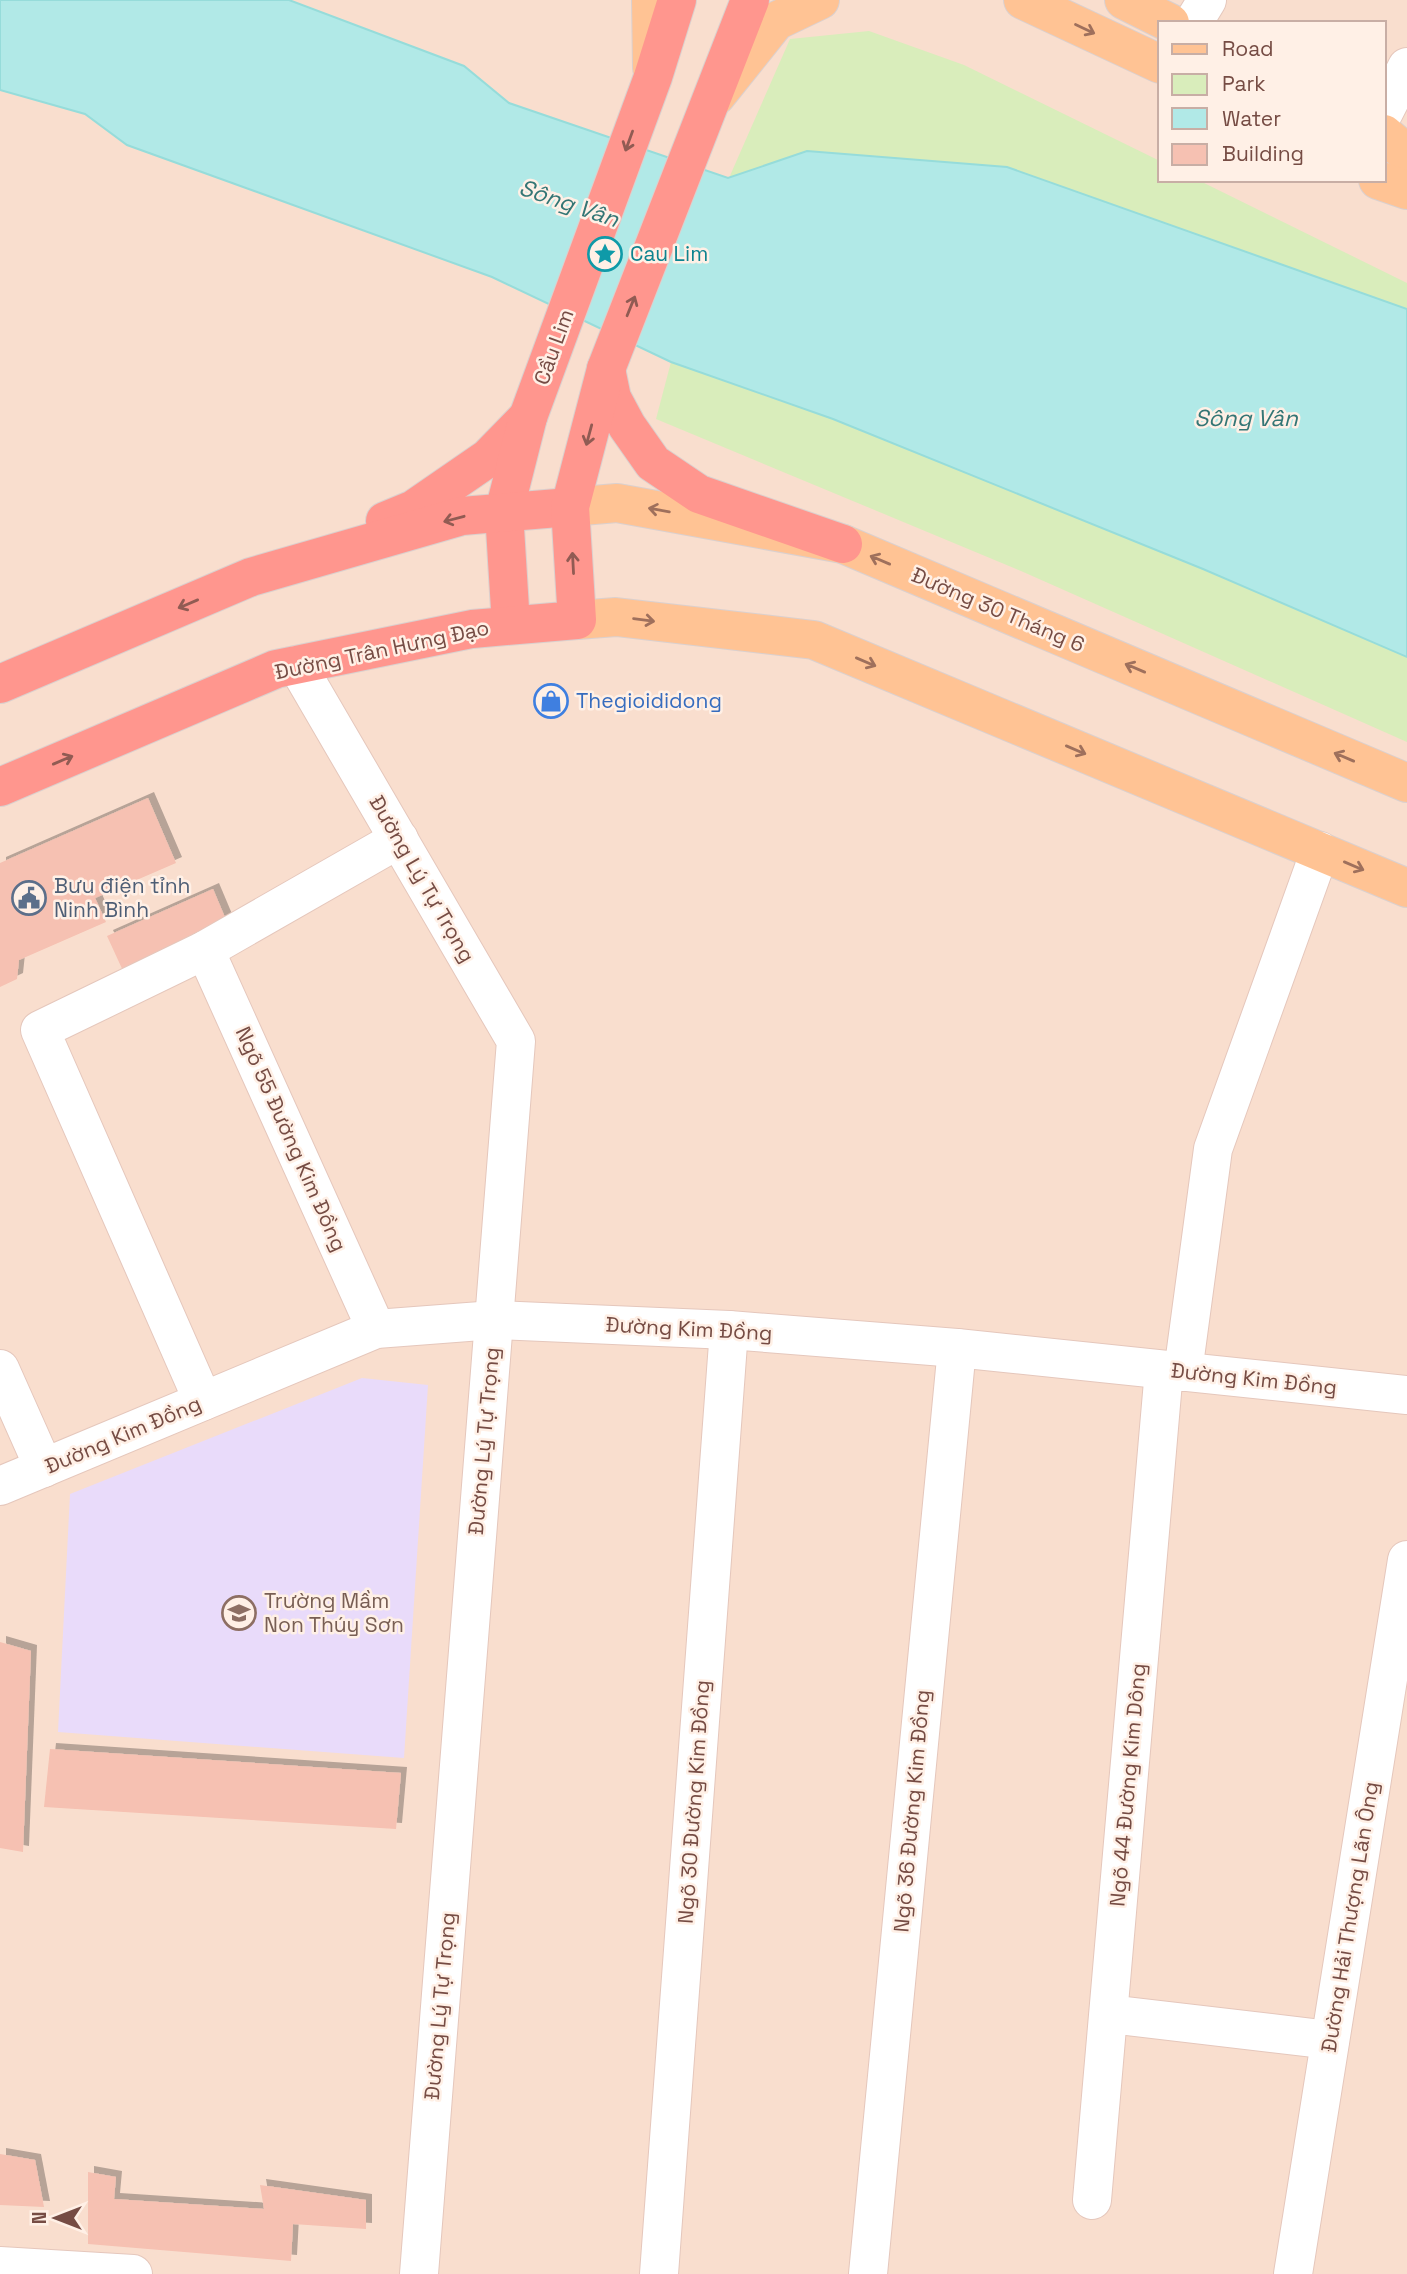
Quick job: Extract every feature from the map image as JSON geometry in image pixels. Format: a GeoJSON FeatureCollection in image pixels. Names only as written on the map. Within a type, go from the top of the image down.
{"type":"FeatureCollection","features":[{"type":"Feature","properties":{"kind":"highway","name":"Cầu Lim"},"geometry":{"type":"LineString","coordinates":[[511,625],[504,512],[528,417],[653,77],[677,0]]}},
{"type":"Feature","properties":{"kind":"highway"},"geometry":{"type":"LineString","coordinates":[[577,620],[570,507],[606,369],[750,0]]}},
{"type":"Feature","properties":{"kind":"highway"},"geometry":{"type":"LineString","coordinates":[[606,369],[612,398],[627,426],[653,463],[699,494],[843,544]]}},
{"type":"Feature","properties":{"kind":"highway"},"geometry":{"type":"LineString","coordinates":[[0,684],[414,509],[488,458],[528,417]]}},
{"type":"Feature","properties":{"kind":"highway"},"geometry":{"type":"LineString","coordinates":[[251,577],[462,516],[570,507]]}},
{"type":"Feature","properties":{"kind":"highway","name":"Đường Trân Hưng Đạo"},"geometry":{"type":"LineString","coordinates":[[0,787],[276,669],[472,629],[577,620]]}},
{"type":"Feature","properties":{"kind":"main road"},"geometry":{"type":"LineString","coordinates":[[651,0],[653,77]]}},
{"type":"Feature","properties":{"kind":"main road"},"geometry":{"type":"LineString","coordinates":[[712,101],[776,21],[820,0]]}},
{"type":"Feature","properties":{"kind":"main road"},"geometry":{"type":"LineString","coordinates":[[1023,0],[1158,63]]}},
{"type":"Feature","properties":{"kind":"main road"},"geometry":{"type":"LineString","coordinates":[[1124,0],[1166,21]]}},
{"type":"Feature","properties":{"kind":"main road"},"geometry":{"type":"LineString","coordinates":[[1386,136],[1407,154]]}},
{"type":"Feature","properties":{"kind":"main road"},"geometry":{"type":"LineString","coordinates":[[1384,182],[1407,190]]}},
{"type":"Feature","properties":{"kind":"main road","name":"Đường 30 Tháng 6"},"geometry":{"type":"LineString","coordinates":[[570,507],[617,503],[843,544],[1407,783]]}},
{"type":"Feature","properties":{"kind":"main road"},"geometry":{"type":"LineString","coordinates":[[577,620],[616,617],[814,640],[1407,888]]}},
{"type":"Feature","properties":{"kind":"street"},"geometry":{"type":"LineString","coordinates":[[1194,21],[1207,0]]}},
{"type":"Feature","properties":{"kind":"street"},"geometry":{"type":"LineString","coordinates":[[1386,108],[1407,67]]}},
{"type":"Feature","properties":{"kind":"street","name":"Đường Lý Tự Trọng"},"geometry":{"type":"LineString","coordinates":[[297,665],[516,1041],[419,2274]]}},
{"type":"Feature","properties":{"kind":"street"},"geometry":{"type":"LineString","coordinates":[[203,1401],[40,1030],[205,950],[399,839]]}},
{"type":"Feature","properties":{"kind":"street","name":"Ngõ 44 Đường Kim Dông"},"geometry":{"type":"LineString","coordinates":[[1092,2200],[1174,1371],[1213,1149],[1320,851]]}},
{"type":"Feature","properties":{"kind":"street","name":"Ngõ 55 Đường Kim Đồng"},"geometry":{"type":"LineString","coordinates":[[205,950],[376,1329]]}},
{"type":"Feature","properties":{"kind":"street","name":"Đường Kim Đồng"},"geometry":{"type":"LineString","coordinates":[[0,1486],[376,1329],[494,1320],[729,1330],[957,1348],[1407,1395]]}},
{"type":"Feature","properties":{"kind":"street","name":"Ngõ 30 Đường Kim Đồng"},"geometry":{"type":"LineString","coordinates":[[659,2274],[729,1330]]}},
{"type":"Feature","properties":{"kind":"street","name":"Ngõ 36 Đường Kim Đồng"},"geometry":{"type":"LineString","coordinates":[[868,2274],[957,1348]]}},
{"type":"Feature","properties":{"kind":"street"},"geometry":{"type":"LineString","coordinates":[[0,1369],[44,1468]]}},
{"type":"Feature","properties":{"kind":"street","name":"Đường Hải Thượng Lãn Ông"},"geometry":{"type":"LineString","coordinates":[[1293,2274],[1330,2040],[1393,1743],[1407,1560]]}},
{"type":"Feature","properties":{"kind":"street"},"geometry":{"type":"LineString","coordinates":[[1109,2014],[1330,2040]]}},
{"type":"Feature","properties":{"kind":"street"},"geometry":{"type":"LineString","coordinates":[[0,2266],[133,2274]]}},
{"type":"Feature","properties":{"kind":"shaded area"},"geometry":{"type":"Polygon","coordinates":[[[0,0],[1407,0],[1407,2274],[0,2274],[0,0]]]}},
{"type":"Feature","properties":{"kind":"shaded area","name":"Trường Mầm Non Thúy Sơn"},"geometry":{"type":"Polygon","coordinates":[[[362,1378],[428,1385],[404,1758],[58,1732],[70,1494],[362,1378]]]}},
{"type":"Feature","properties":{"kind":"green space"},"geometry":{"type":"Polygon","coordinates":[[[869,31],[964,65],[1158,160],[1158,182],[1202,182],[1407,283],[1407,309],[1007,167],[729,178],[790,39],[869,31]]]}},
{"type":"Feature","properties":{"kind":"green space"},"geometry":{"type":"Polygon","coordinates":[[[671,362],[833,419],[1203,569],[1407,657],[1407,742],[1021,571],[656,419],[671,362]]]}},
{"type":"Feature","properties":{"kind":"water","name":"Sông Vân"},"geometry":{"type":"Polygon","coordinates":[[[0,0],[289,0],[464,66],[509,103],[728,178],[807,151],[1007,167],[1407,309],[1407,657],[1203,569],[833,419],[671,362],[492,277],[127,145],[85,114],[0,90],[0,0]]]}},
{"type":"Feature","properties":{"kind":"building"},"geometry":{"type":"Polygon","coordinates":[[[148,798],[176,863],[95,898],[106,922],[19,960],[17,979],[0,987],[0,863],[148,798]]]}},
{"type":"Feature","properties":{"kind":"building"},"geometry":{"type":"Polygon","coordinates":[[[213,889],[229,927],[124,973],[107,936],[213,889]]]}},
{"type":"Feature","properties":{"kind":"building"},"geometry":{"type":"Polygon","coordinates":[[[0,1642],[31,1651],[23,1852],[0,1848],[0,1642]]]}},
{"type":"Feature","properties":{"kind":"building"},"geometry":{"type":"Polygon","coordinates":[[[50,1749],[401,1773],[396,1829],[44,1807],[50,1749]]]}},
{"type":"Feature","properties":{"kind":"building"},"geometry":{"type":"Polygon","coordinates":[[[0,2154],[35,2160],[44,2207],[0,2205],[0,2154]]]}},
{"type":"Feature","properties":{"kind":"building"},"geometry":{"type":"Polygon","coordinates":[[[88,2172],[116,2177],[114,2199],[264,2209],[260,2185],[366,2200],[366,2229],[293,2224],[291,2261],[88,2244],[88,2172]]]}},
{"type":"Feature","properties":{"kind":"place","name":"Cau Lim"},"geometry":{"type":"Point","coordinates":[605,254]}},
{"type":"Feature","properties":{"kind":"place","name":"Thegioididong"},"geometry":{"type":"Point","coordinates":[551,701]}},
{"type":"Feature","properties":{"kind":"place","name":"Bưu điện tỉnh Ninh Bình"},"geometry":{"type":"Point","coordinates":[29,898]}},
{"type":"Feature","properties":{"kind":"place","name":"Trường Mầm Non Thúy Sơn"},"geometry":{"type":"Point","coordinates":[239,1613]}}]}
